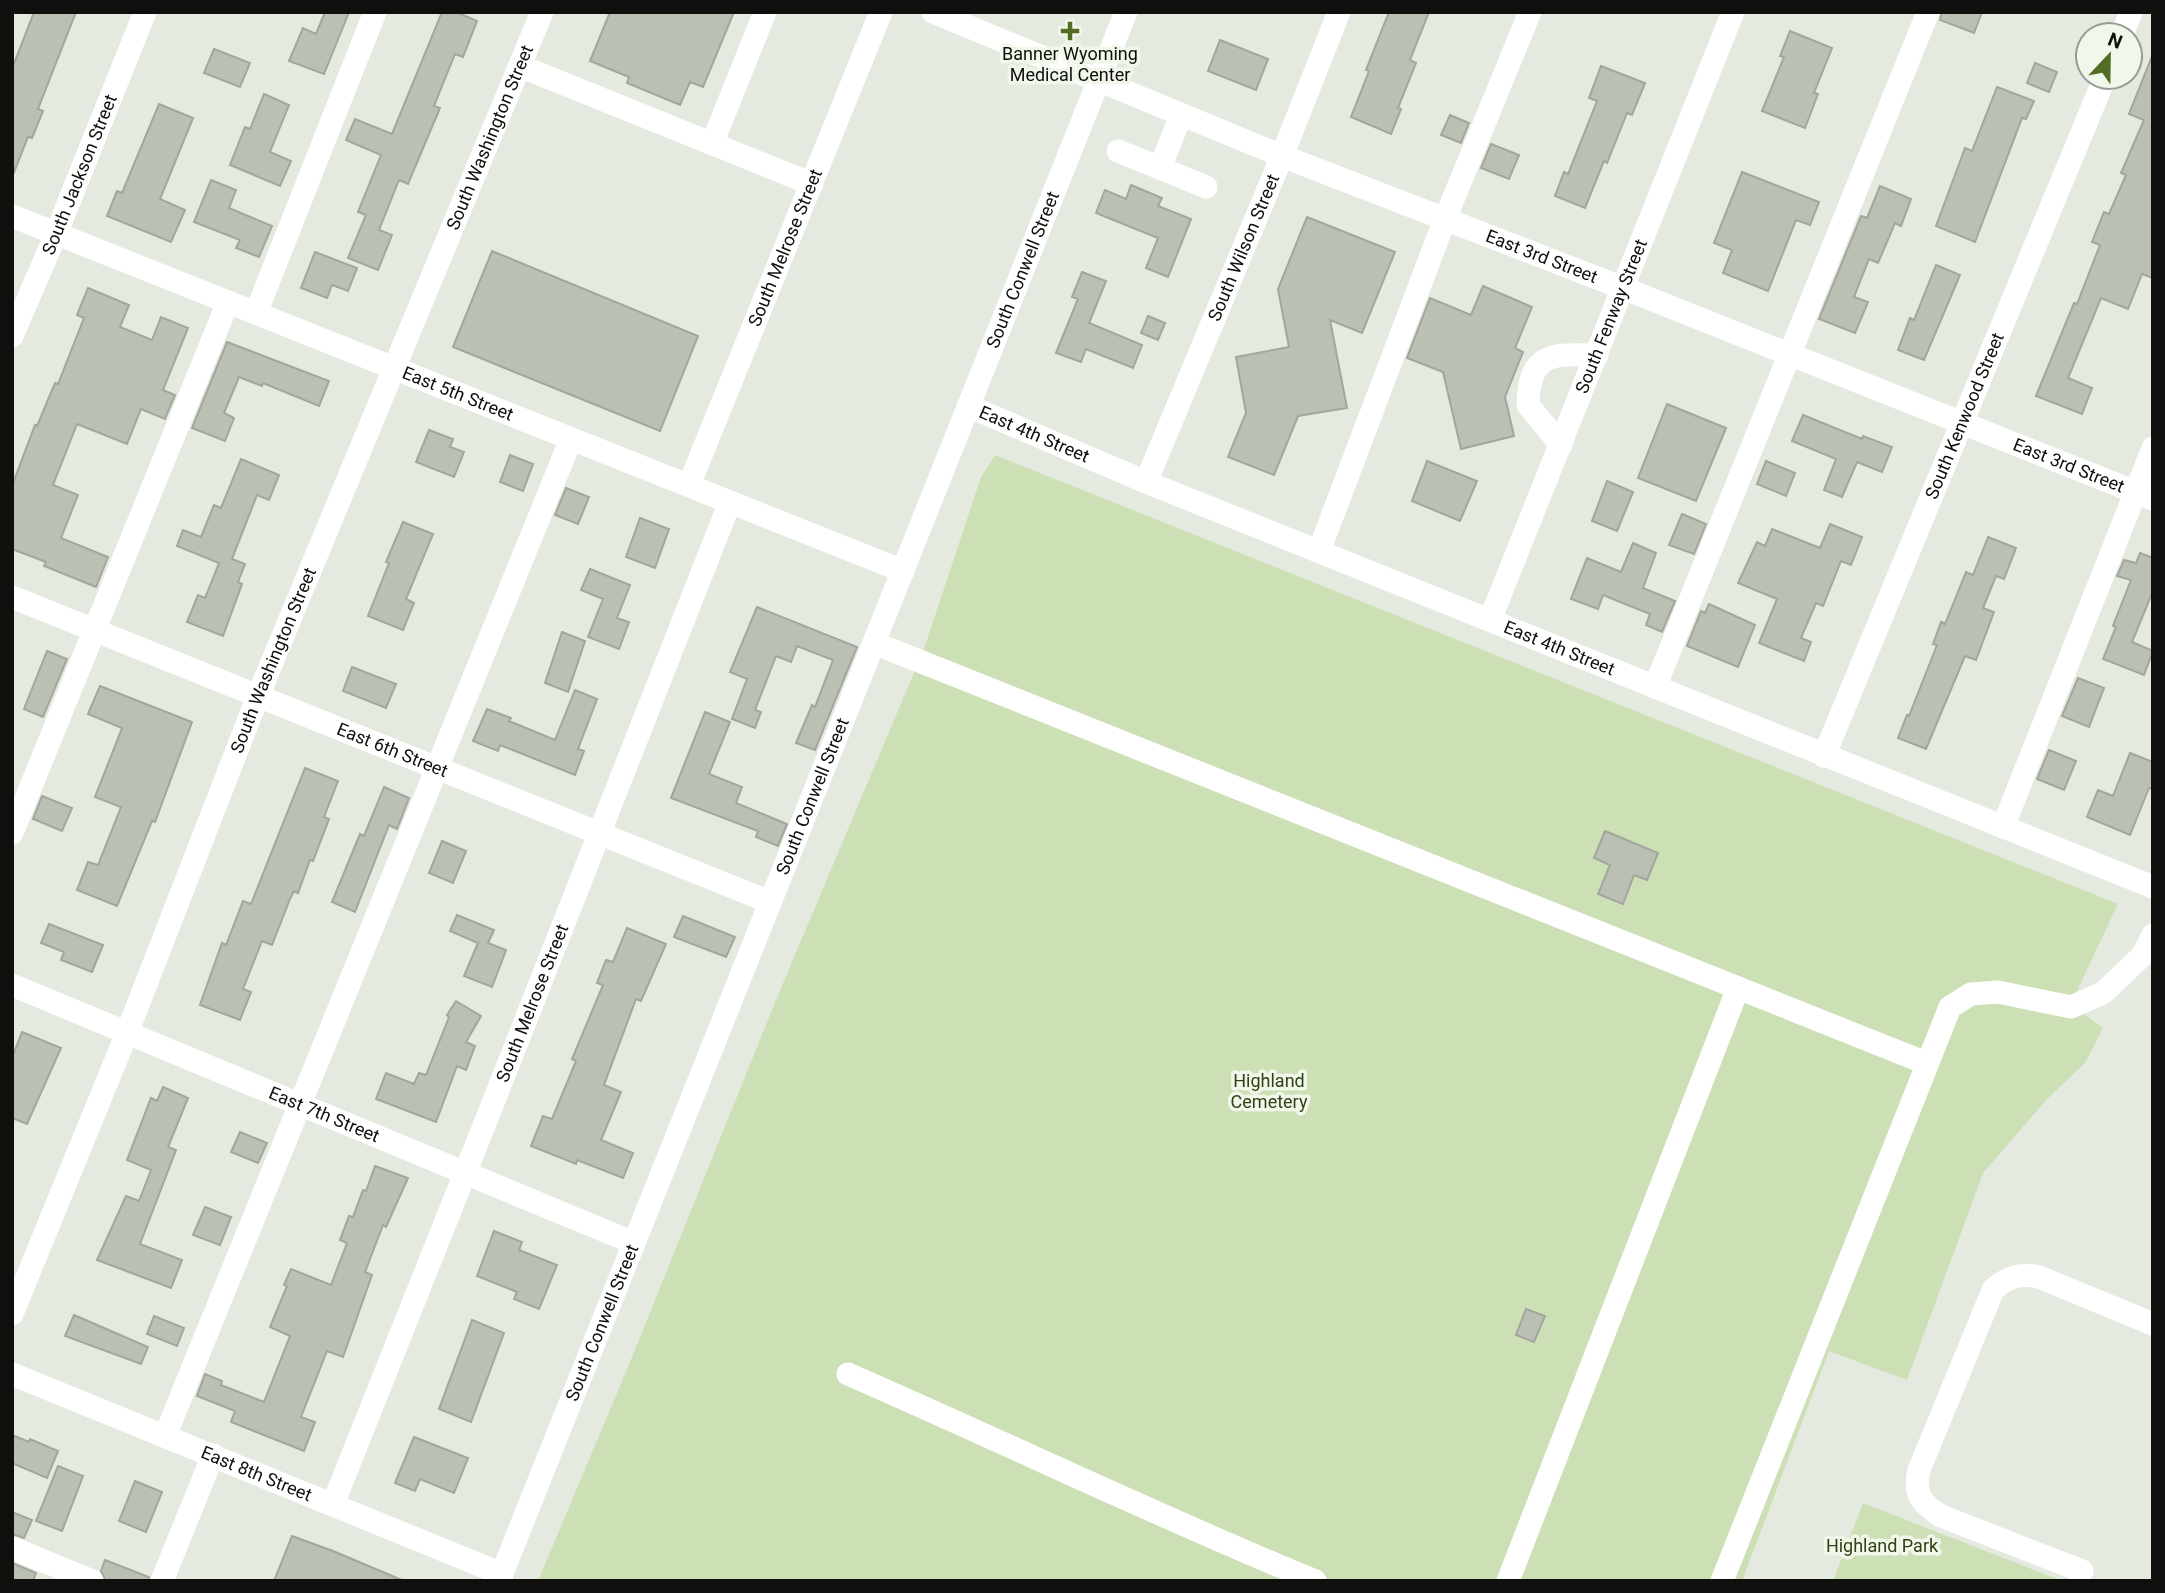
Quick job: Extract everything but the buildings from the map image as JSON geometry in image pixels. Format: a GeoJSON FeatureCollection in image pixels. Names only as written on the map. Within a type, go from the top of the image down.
{"type":"FeatureCollection","features":[{"type":"Feature","properties":{"kind":"street","name":"South Jackson Street"},"geometry":{"type":"LineString","coordinates":[[12,336],[145,12]]}},
{"type":"Feature","properties":{"kind":"street"},"geometry":{"type":"LineString","coordinates":[[256,313],[375,12]]}},
{"type":"Feature","properties":{"kind":"street","name":"South Washington Street"},"geometry":{"type":"LineString","coordinates":[[12,1314],[127,1033],[258,696],[542,12]]}},
{"type":"Feature","properties":{"kind":"street"},"geometry":{"type":"LineString","coordinates":[[712,144],[765,12]]}},
{"type":"Feature","properties":{"kind":"street","name":"South Melrose Street"},"geometry":{"type":"LineString","coordinates":[[689,485],[881,12]]}},
{"type":"Feature","properties":{"kind":"street","name":"East 3rd Street"},"geometry":{"type":"LineString","coordinates":[[933,12],[1282,156],[2144,495]]}},
{"type":"Feature","properties":{"kind":"street","name":"South Conwell Street"},"geometry":{"type":"LineString","coordinates":[[500,1577],[1126,12]]}},
{"type":"Feature","properties":{"kind":"street","name":"South Wilson Street"},"geometry":{"type":"LineString","coordinates":[[1146,482],[1339,12]]}},
{"type":"Feature","properties":{"kind":"street"},"geometry":{"type":"LineString","coordinates":[[1319,551],[1446,219],[1530,12]]}},
{"type":"Feature","properties":{"kind":"street","name":"South Fenway Street"},"geometry":{"type":"LineString","coordinates":[[1490,620],[1733,12]]}},
{"type":"Feature","properties":{"kind":"street"},"geometry":{"type":"LineString","coordinates":[[1655,687],[1928,12]]}},
{"type":"Feature","properties":{"kind":"street"},"geometry":{"type":"LineString","coordinates":[[520,66],[811,184]]}},
{"type":"Feature","properties":{"kind":"street","name":"South Kenwood Street"},"geometry":{"type":"LineString","coordinates":[[1824,756],[2099,91]]}},
{"type":"Feature","properties":{"kind":"street"},"geometry":{"type":"LineString","coordinates":[[1160,168],[1181,115]]}},
{"type":"Feature","properties":{"kind":"street"},"geometry":{"type":"LineString","coordinates":[[1118,151],[1206,187]]}},
{"type":"Feature","properties":{"kind":"street","name":"East 5th Street"},"geometry":{"type":"LineString","coordinates":[[12,216],[903,571]]}},
{"type":"Feature","properties":{"kind":"street"},"geometry":{"type":"LineString","coordinates":[[12,833],[228,302]]}},
{"type":"Feature","properties":{"kind":"street"},"geometry":{"type":"LineString","coordinates":[[1560,445],[1528,405],[1528,385],[1536,368],[1546,359],[1559,354],[1597,355]]}},
{"type":"Feature","properties":{"kind":"street","name":"East 4th Street"},"geometry":{"type":"LineString","coordinates":[[968,406],[1146,482],[2153,887]]}},
{"type":"Feature","properties":{"kind":"street"},"geometry":{"type":"LineString","coordinates":[[165,1436],[571,439]]}},
{"type":"Feature","properties":{"kind":"street"},"geometry":{"type":"LineString","coordinates":[[2003,827],[2144,495],[2153,448]]}},
{"type":"Feature","properties":{"kind":"street","name":"South Melrose Street"},"geometry":{"type":"LineString","coordinates":[[333,1504],[467,1174],[598,832],[730,502]]}},
{"type":"Feature","properties":{"kind":"street","name":"East 6th Street"},"geometry":{"type":"LineString","coordinates":[[12,597],[770,902]]}},
{"type":"Feature","properties":{"kind":"street"},"geometry":{"type":"LineString","coordinates":[[874,643],[1926,1063]]}},
{"type":"Feature","properties":{"kind":"street"},"geometry":{"type":"LineString","coordinates":[[1722,1581],[1950,1007],[1970,995],[1998,992],[2071,1007],[2103,993],[2143,955],[2153,935]]}},
{"type":"Feature","properties":{"kind":"street","name":"East 7th Street"},"geometry":{"type":"LineString","coordinates":[[12,985],[634,1243]]}},
{"type":"Feature","properties":{"kind":"street"},"geometry":{"type":"LineString","coordinates":[[1508,1581],[1738,988]]}},
{"type":"Feature","properties":{"kind":"street"},"geometry":{"type":"LineString","coordinates":[[2082,1571],[1941,1516],[1926,1507],[1916,1482],[1919,1470],[1993,1290],[2001,1283],[2020,1275],[2039,1277],[2153,1324]]}},
{"type":"Feature","properties":{"kind":"street","name":"East 8th Street"},"geometry":{"type":"LineString","coordinates":[[12,1374],[333,1504],[500,1577]]}},
{"type":"Feature","properties":{"kind":"street"},"geometry":{"type":"LineString","coordinates":[[848,1374],[1029,1453],[1202,1534],[1315,1581]]}},
{"type":"Feature","properties":{"kind":"street"},"geometry":{"type":"LineString","coordinates":[[162,1581],[213,1455]]}},
{"type":"Feature","properties":{"kind":"street"},"geometry":{"type":"LineString","coordinates":[[12,1548],[92,1581]]}},
{"type":"Feature","properties":{"kind":"green space","name":"Highland Cemetery"},"geometry":{"type":"Polygon","coordinates":[[[995,455],[2118,904],[2077,991],[2084,1014],[2103,1028],[2085,1063],[2047,1099],[1983,1173],[1907,1380],[1829,1351],[1742,1581],[538,1581],[628,1367],[776,1000],[924,649],[981,477],[995,455]]]}},
{"type":"Feature","properties":{"kind":"green space","name":"Highland Park"},"geometry":{"type":"Polygon","coordinates":[[[1863,1503],[2062,1581],[1833,1581],[1863,1503]]]}},
{"type":"Feature","properties":{"kind":"place","name":"Banner Wyoming Medical Center"},"geometry":{"type":"Point","coordinates":[1070,31]}}]}
